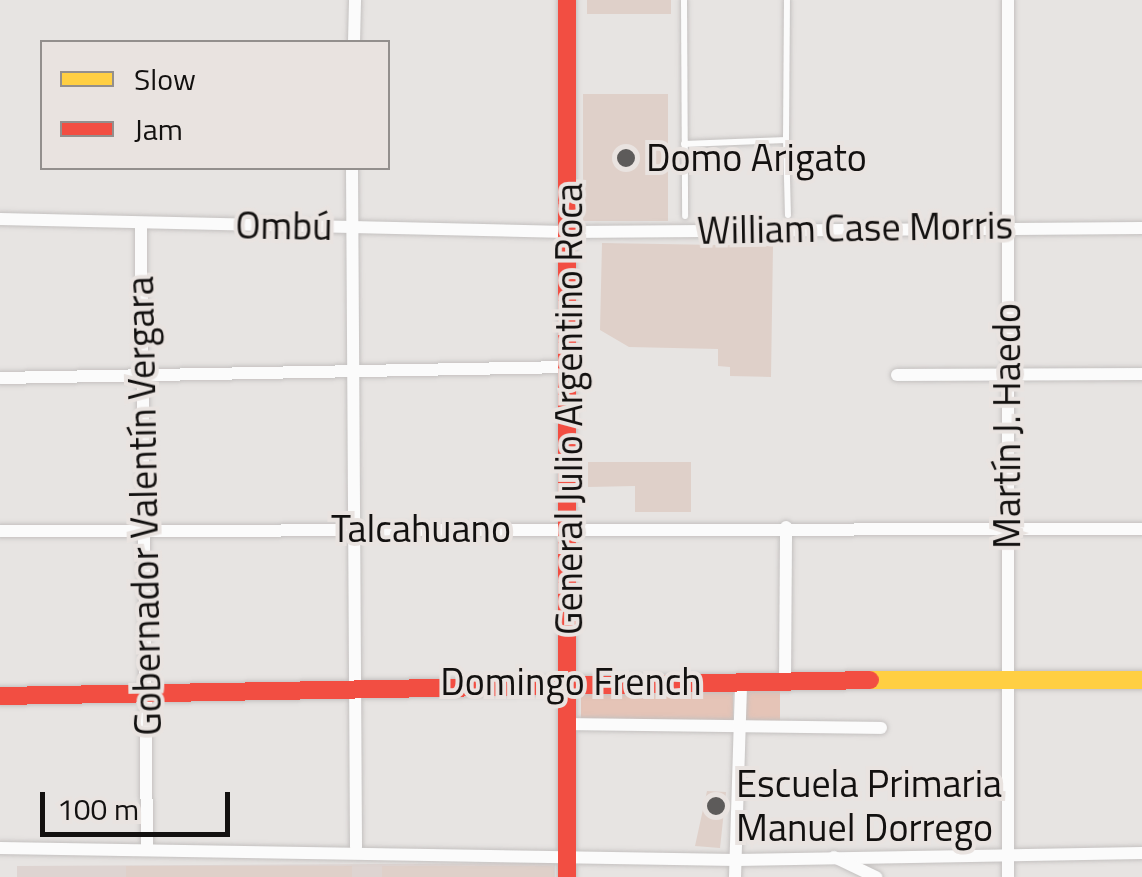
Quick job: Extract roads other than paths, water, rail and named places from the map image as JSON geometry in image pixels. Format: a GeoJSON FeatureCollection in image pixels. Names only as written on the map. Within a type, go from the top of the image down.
{"type":"FeatureCollection","features":[{"type":"Feature","properties":{"kind":"street"},"geometry":{"type":"LineString","coordinates":[[354,40],[355,0]]}},
{"type":"Feature","properties":{"kind":"street","name":"General Julio Argentino Roca"},"geometry":{"type":"LineString","coordinates":[[567,877],[572,528],[568,0]]}},
{"type":"Feature","properties":{"kind":"street","name":"Martín J. Haedo"},"geometry":{"type":"LineString","coordinates":[[1008,0],[1008,877]]}},
{"type":"Feature","properties":{"kind":"street"},"geometry":{"type":"LineString","coordinates":[[352,170],[356,847]]}},
{"type":"Feature","properties":{"kind":"street","name":"Ombú"},"geometry":{"type":"LineString","coordinates":[[0,220],[567,232]]}},
{"type":"Feature","properties":{"kind":"street","name":"Gobernador Valentín Vergara"},"geometry":{"type":"LineString","coordinates":[[141,225],[147,847]]}},
{"type":"Feature","properties":{"kind":"street","name":"William Case Morris"},"geometry":{"type":"LineString","coordinates":[[567,232],[1142,228]]}},
{"type":"Feature","properties":{"kind":"street"},"geometry":{"type":"LineString","coordinates":[[0,378],[354,376],[569,367]]}},
{"type":"Feature","properties":{"kind":"street"},"geometry":{"type":"LineString","coordinates":[[897,375],[1142,374]]}},
{"type":"Feature","properties":{"kind":"street"},"geometry":{"type":"LineString","coordinates":[[785,682],[786,527]]}},
{"type":"Feature","properties":{"kind":"street","name":"Talcahuano"},"geometry":{"type":"LineString","coordinates":[[0,531],[1142,529]]}},
{"type":"Feature","properties":{"kind":"street","name":"Domingo French"},"geometry":{"type":"LineString","coordinates":[[0,696],[570,679],[1142,680]]}},
{"type":"Feature","properties":{"kind":"street"},"geometry":{"type":"LineString","coordinates":[[735,877],[740,681]]}},
{"type":"Feature","properties":{"kind":"street"},"geometry":{"type":"LineString","coordinates":[[569,724],[881,728]]}},
{"type":"Feature","properties":{"kind":"street"},"geometry":{"type":"LineString","coordinates":[[0,848],[356,847],[736,860],[1007,851],[1142,853]]}},
{"type":"Feature","properties":{"kind":"street"},"geometry":{"type":"LineString","coordinates":[[832,856],[876,877]]}},
{"type":"Feature","properties":{"kind":"lane"},"geometry":{"type":"LineString","coordinates":[[684,0],[685,216]]}},
{"type":"Feature","properties":{"kind":"lane"},"geometry":{"type":"LineString","coordinates":[[787,0],[788,215]]}},
{"type":"Feature","properties":{"kind":"lane"},"geometry":{"type":"LineString","coordinates":[[684,144],[786,140]]}},
{"type":"Feature","properties":{"kind":"place","name":"Domo Arigato"},"geometry":{"type":"Point","coordinates":[626,158]}},
{"type":"Feature","properties":{"kind":"place","name":"Escuela Primaria Manuel Dorrego"},"geometry":{"type":"Point","coordinates":[716,806]}}]}
